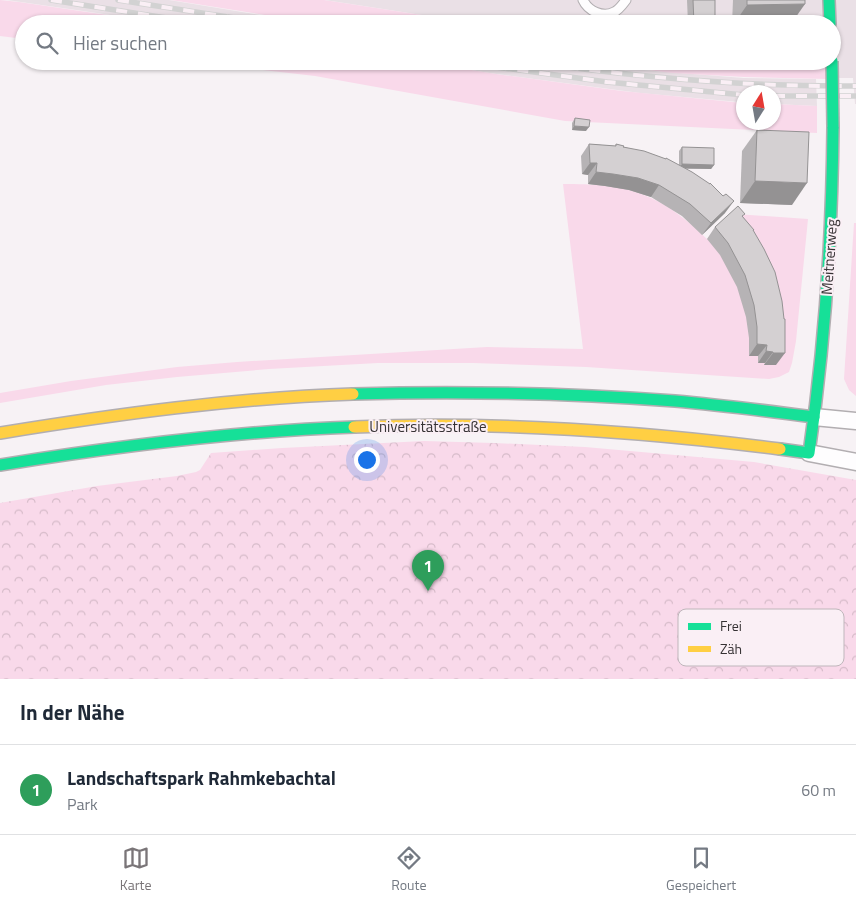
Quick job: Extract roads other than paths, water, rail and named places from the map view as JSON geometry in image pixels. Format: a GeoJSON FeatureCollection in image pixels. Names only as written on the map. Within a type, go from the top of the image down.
{"type":"FeatureCollection","features":[{"type":"Feature","properties":{"kind":"street"},"geometry":{"type":"LineString","coordinates":[[829,0],[830,15]]}},
{"type":"Feature","properties":{"kind":"street","name":"Meitnerweg"},"geometry":{"type":"LineString","coordinates":[[809,453],[820,378],[830,252],[833,177],[832,70]]}},
{"type":"Feature","properties":{"kind":"street"},"geometry":{"type":"LineString","coordinates":[[0,433],[90,418],[186,406],[290,397],[379,393],[478,392],[618,397],[713,405],[856,421]]}},
{"type":"Feature","properties":{"kind":"street","name":"Universitätsstraße"},"geometry":{"type":"LineString","coordinates":[[0,465],[211,436],[273,431],[431,425],[562,428],[668,437],[764,446],[856,462]]}},
{"type":"Feature","properties":{"kind":"lane"},"geometry":{"type":"LineString","coordinates":[[583,0],[595,13],[603,14],[616,12],[626,0]]}},
{"type":"Feature","properties":{"kind":"railway"},"geometry":{"type":"LineString","coordinates":[[51,0],[147,15]]}},
{"type":"Feature","properties":{"kind":"railway"},"geometry":{"type":"LineString","coordinates":[[118,0],[216,15]]}},
{"type":"Feature","properties":{"kind":"railway"},"geometry":{"type":"LineString","coordinates":[[518,70],[607,82],[736,94]]}},
{"type":"Feature","properties":{"kind":"railway"},"geometry":{"type":"LineString","coordinates":[[592,70],[731,83],[856,86]]}},
{"type":"Feature","properties":{"kind":"railway"},"geometry":{"type":"LineString","coordinates":[[781,96],[856,96]]}},
{"type":"Feature","properties":{"kind":"place","name":"Landschaftspark Rahmkebachtal"},"geometry":{"type":"Point","coordinates":[428,591]}}]}
